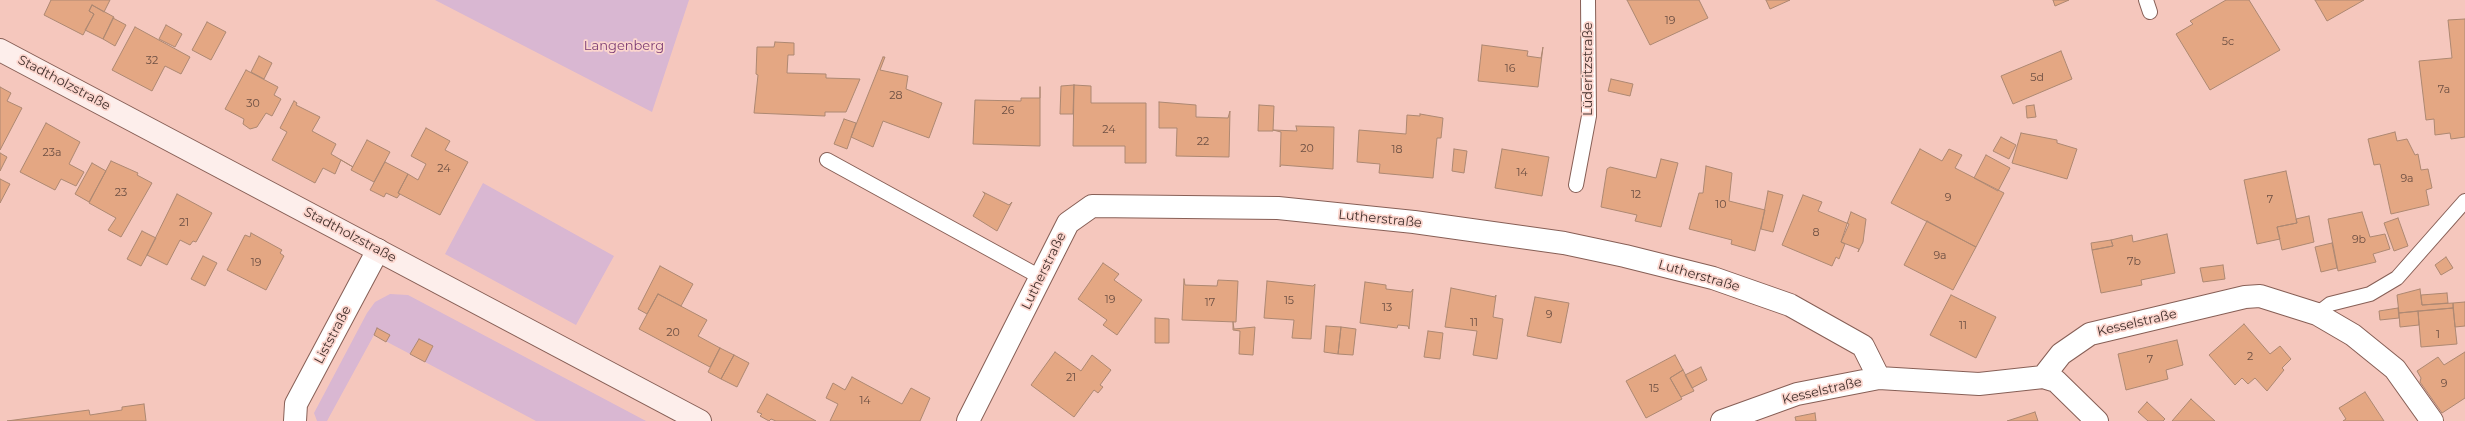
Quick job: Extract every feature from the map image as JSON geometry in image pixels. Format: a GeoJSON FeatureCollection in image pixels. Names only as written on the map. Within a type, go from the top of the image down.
{"type":"FeatureCollection","features":[{"type":"Feature","properties":{"kind":"street","name":"Stadtholzstraße"},"geometry":{"type":"LineString","coordinates":[[0,50],[700,421]]}},
{"type":"Feature","properties":{"kind":"street","name":"Lutherstraße"},"geometry":{"type":"LineString","coordinates":[[968,421],[1042,278],[1068,223],[1092,206],[1278,208],[1414,222],[1564,243],[1713,278],[1790,305],[1863,346],[1879,378]]}},
{"type":"Feature","properties":{"kind":"street","name":"Liststraße"},"geometry":{"type":"LineString","coordinates":[[294,421],[296,404],[378,250]]}},
{"type":"Feature","properties":{"kind":"street","name":"Kesselstraße"},"geometry":{"type":"LineString","coordinates":[[1722,421],[1797,394],[1879,378],[1979,384],[2043,377],[2061,354],[2090,334],[2245,297],[2260,296],[2317,314],[2353,335],[2395,369],[2432,421]]}},
{"type":"Feature","properties":{"kind":"street"},"geometry":{"type":"LineString","coordinates":[[2043,377],[2056,381],[2097,421]]}},
{"type":"Feature","properties":{"kind":"lane","name":"Lüderitzstraße"},"geometry":{"type":"LineString","coordinates":[[1576,186],[1589,116],[1588,0]]}},
{"type":"Feature","properties":{"kind":"lane"},"geometry":{"type":"LineString","coordinates":[[827,160],[1042,278]]}},
{"type":"Feature","properties":{"kind":"lane"},"geometry":{"type":"LineString","coordinates":[[2317,314],[2330,304],[2370,294],[2397,278],[2465,201]]}},
{"type":"Feature","properties":{"kind":"green space","name":"Langenberg"},"geometry":{"type":"Polygon","coordinates":[[[435,0],[689,0],[652,112],[435,0]]]}},
{"type":"Feature","properties":{"kind":"green space"},"geometry":{"type":"Polygon","coordinates":[[[483,183],[614,256],[576,325],[445,254],[483,183]]]}},
{"type":"Feature","properties":{"kind":"green space"},"geometry":{"type":"Polygon","coordinates":[[[390,294],[408,295],[646,421],[536,421],[425,362],[433,346],[419,339],[410,354],[374,335],[327,421],[317,421],[314,413],[367,313],[375,302],[390,294]]]}},
{"type":"Feature","properties":{"kind":"building"},"geometry":{"type":"Polygon","coordinates":[[[51,0],[110,0],[104,12],[92,5],[89,11],[94,14],[83,35],[44,15],[51,0]]]}},
{"type":"Feature","properties":{"kind":"building"},"geometry":{"type":"Polygon","coordinates":[[[1627,0],[1699,0],[1708,18],[1650,45],[1627,0]]]}},
{"type":"Feature","properties":{"kind":"building"},"geometry":{"type":"Polygon","coordinates":[[[1766,0],[1790,0],[1770,9],[1766,0]]]}},
{"type":"Feature","properties":{"kind":"building"},"geometry":{"type":"Polygon","coordinates":[[[2053,0],[2069,0],[2055,6],[2053,0]]]}},
{"type":"Feature","properties":{"kind":"building"},"geometry":{"type":"Polygon","coordinates":[[[2226,0],[2249,0],[2280,50],[2210,90],[2176,34],[2193,24],[2190,21],[2226,0]]]}},
{"type":"Feature","properties":{"kind":"building"},"geometry":{"type":"Polygon","coordinates":[[[2315,0],[2364,0],[2327,21],[2315,0]]]}},
{"type":"Feature","properties":{"kind":"building"},"geometry":{"type":"Polygon","coordinates":[[[92,5],[114,17],[103,39],[85,30],[94,14],[89,11],[92,5]]]}},
{"type":"Feature","properties":{"kind":"building"},"geometry":{"type":"Polygon","coordinates":[[[113,18],[126,25],[115,46],[103,39],[113,18]]]}},
{"type":"Feature","properties":{"kind":"building"},"geometry":{"type":"Polygon","coordinates":[[[2465,19],[2465,137],[2451,139],[2450,133],[2435,135],[2434,119],[2426,120],[2419,61],[2452,58],[2448,20],[2465,19]]]}},
{"type":"Feature","properties":{"kind":"building"},"geometry":{"type":"Polygon","coordinates":[[[207,22],[226,32],[211,60],[192,50],[207,22]]]}},
{"type":"Feature","properties":{"kind":"building"},"geometry":{"type":"Polygon","coordinates":[[[166,25],[182,34],[175,47],[159,39],[166,25]]]}},
{"type":"Feature","properties":{"kind":"building"},"geometry":{"type":"Polygon","coordinates":[[[135,27],[190,57],[181,74],[165,66],[152,91],[112,70],[135,27]]]}},
{"type":"Feature","properties":{"kind":"building"},"geometry":{"type":"Polygon","coordinates":[[[775,42],[794,43],[794,55],[788,55],[787,73],[826,74],[826,78],[860,79],[846,112],[825,112],[825,116],[754,113],[758,75],[756,74],[757,47],[774,47],[775,42]]]}},
{"type":"Feature","properties":{"kind":"building"},"geometry":{"type":"Polygon","coordinates":[[[1482,45],[1528,51],[1527,56],[1541,58],[1543,47],[1538,87],[1478,81],[1482,45]]]}},
{"type":"Feature","properties":{"kind":"building"},"geometry":{"type":"Polygon","coordinates":[[[2061,51],[2072,79],[2013,104],[2001,76],[2061,51]]]}},
{"type":"Feature","properties":{"kind":"building"},"geometry":{"type":"Polygon","coordinates":[[[259,56],[272,63],[264,79],[251,72],[259,56]]]}},
{"type":"Feature","properties":{"kind":"building"},"geometry":{"type":"Polygon","coordinates":[[[883,57],[885,57],[880,70],[908,76],[906,89],[942,103],[929,138],[883,121],[873,147],[851,137],[883,57]]]}},
{"type":"Feature","properties":{"kind":"building"},"geometry":{"type":"Polygon","coordinates":[[[246,70],[278,87],[274,95],[281,99],[272,116],[266,113],[257,127],[250,129],[243,124],[244,119],[225,109],[246,70]]]}},
{"type":"Feature","properties":{"kind":"building"},"geometry":{"type":"Polygon","coordinates":[[[1611,79],[1633,84],[1630,96],[1608,91],[1611,79]]]}},
{"type":"Feature","properties":{"kind":"building"},"geometry":{"type":"Polygon","coordinates":[[[1074,85],[1091,86],[1091,103],[1146,103],[1146,163],[1125,163],[1125,146],[1073,146],[1074,85]]]}},
{"type":"Feature","properties":{"kind":"building"},"geometry":{"type":"Polygon","coordinates":[[[1074,85],[1073,114],[1060,114],[1061,86],[1074,85]]]}},
{"type":"Feature","properties":{"kind":"building"},"geometry":{"type":"Polygon","coordinates":[[[0,87],[11,93],[7,101],[22,108],[0,150],[0,87]]]}},
{"type":"Feature","properties":{"kind":"building"},"geometry":{"type":"Polygon","coordinates":[[[1021,98],[1040,98],[1040,146],[973,144],[975,100],[1021,101],[1021,98]]]}},
{"type":"Feature","properties":{"kind":"building"},"geometry":{"type":"Polygon","coordinates":[[[294,101],[297,103],[296,105],[320,117],[312,131],[336,144],[331,154],[353,167],[341,160],[335,174],[323,168],[315,183],[272,160],[287,132],[280,128],[294,101]]]}},
{"type":"Feature","properties":{"kind":"building"},"geometry":{"type":"Polygon","coordinates":[[[1159,102],[1196,105],[1196,117],[1228,118],[1230,111],[1229,157],[1176,156],[1177,128],[1159,128],[1159,102]]]}},
{"type":"Feature","properties":{"kind":"building"},"geometry":{"type":"Polygon","coordinates":[[[1259,105],[1274,106],[1273,131],[1258,131],[1259,105]]]}},
{"type":"Feature","properties":{"kind":"building"},"geometry":{"type":"Polygon","coordinates":[[[2034,105],[2036,117],[2027,118],[2026,106],[2034,105]]]}},
{"type":"Feature","properties":{"kind":"building"},"geometry":{"type":"Polygon","coordinates":[[[1420,114],[1443,118],[1441,138],[1437,138],[1433,178],[1379,173],[1380,164],[1357,162],[1359,130],[1406,134],[1407,115],[1420,116],[1420,114]]]}},
{"type":"Feature","properties":{"kind":"building"},"geometry":{"type":"Polygon","coordinates":[[[844,119],[856,123],[847,149],[834,144],[844,119]]]}},
{"type":"Feature","properties":{"kind":"building"},"geometry":{"type":"Polygon","coordinates":[[[46,123],[80,142],[69,164],[84,172],[76,186],[61,179],[55,190],[20,172],[46,123]]]}},
{"type":"Feature","properties":{"kind":"building"},"geometry":{"type":"Polygon","coordinates":[[[1296,126],[1334,127],[1333,169],[1281,165],[1280,167],[1281,132],[1273,130],[1297,131],[1296,126]]]}},
{"type":"Feature","properties":{"kind":"building"},"geometry":{"type":"Polygon","coordinates":[[[426,128],[450,141],[445,150],[468,162],[440,215],[398,193],[408,174],[418,180],[426,164],[411,156],[426,128]]]}},
{"type":"Feature","properties":{"kind":"building"},"geometry":{"type":"Polygon","coordinates":[[[2395,132],[2397,141],[2407,139],[2415,155],[2418,154],[2421,170],[2428,169],[2432,188],[2426,190],[2429,205],[2391,214],[2380,164],[2374,165],[2368,139],[2395,132]]]}},
{"type":"Feature","properties":{"kind":"building"},"geometry":{"type":"Polygon","coordinates":[[[2021,133],[2057,140],[2057,143],[2077,149],[2067,179],[2012,163],[2021,133]]]}},
{"type":"Feature","properties":{"kind":"building"},"geometry":{"type":"Polygon","coordinates":[[[2001,137],[2016,145],[2009,159],[1993,151],[2001,137]]]}},
{"type":"Feature","properties":{"kind":"building"},"geometry":{"type":"Polygon","coordinates":[[[367,140],[390,152],[374,182],[351,170],[367,140]]]}},
{"type":"Feature","properties":{"kind":"building"},"geometry":{"type":"Polygon","coordinates":[[[1454,149],[1467,151],[1464,173],[1452,171],[1454,149]]]}},
{"type":"Feature","properties":{"kind":"building"},"geometry":{"type":"Polygon","coordinates":[[[1502,149],[1549,157],[1542,196],[1495,188],[1502,149]]]}},
{"type":"Feature","properties":{"kind":"building"},"geometry":{"type":"Polygon","coordinates":[[[1920,149],[1942,161],[1949,149],[1962,155],[1955,168],[2004,193],[1976,247],[1891,203],[1920,149]]]}},
{"type":"Feature","properties":{"kind":"building"},"geometry":{"type":"Polygon","coordinates":[[[0,153],[7,157],[0,171],[0,153]]]}},
{"type":"Feature","properties":{"kind":"building"},"geometry":{"type":"Polygon","coordinates":[[[1986,155],[2010,168],[1998,191],[1974,178],[1986,155]]]}},
{"type":"Feature","properties":{"kind":"building"},"geometry":{"type":"Polygon","coordinates":[[[1661,159],[1678,163],[1661,227],[1635,221],[1637,215],[1601,207],[1607,169],[1610,167],[1656,178],[1661,159]]]}},
{"type":"Feature","properties":{"kind":"building"},"geometry":{"type":"Polygon","coordinates":[[[111,161],[138,173],[137,175],[152,183],[121,237],[108,230],[116,218],[89,203],[111,161]]]}},
{"type":"Feature","properties":{"kind":"building"},"geometry":{"type":"Polygon","coordinates":[[[385,162],[408,174],[397,198],[386,193],[384,197],[370,190],[385,162]]]}},
{"type":"Feature","properties":{"kind":"building"},"geometry":{"type":"Polygon","coordinates":[[[92,163],[106,171],[89,202],[75,194],[92,163]]]}},
{"type":"Feature","properties":{"kind":"building"},"geometry":{"type":"Polygon","coordinates":[[[1706,166],[1732,173],[1729,201],[1765,210],[1755,251],[1731,244],[1732,240],[1689,229],[1699,193],[1703,193],[1706,166]]]}},
{"type":"Feature","properties":{"kind":"building"},"geometry":{"type":"Polygon","coordinates":[[[2286,171],[2297,223],[2277,227],[2280,239],[2257,244],[2244,180],[2286,171]]]}},
{"type":"Feature","properties":{"kind":"building"},"geometry":{"type":"Polygon","coordinates":[[[0,179],[10,184],[0,203],[0,179]]]}},
{"type":"Feature","properties":{"kind":"building"},"geometry":{"type":"Polygon","coordinates":[[[1768,191],[1783,195],[1773,232],[1761,229],[1768,191]]]}},
{"type":"Feature","properties":{"kind":"building"},"geometry":{"type":"Polygon","coordinates":[[[983,192],[1009,205],[1012,202],[997,231],[973,216],[985,194],[983,192]]]}},
{"type":"Feature","properties":{"kind":"building"},"geometry":{"type":"Polygon","coordinates":[[[177,194],[212,213],[196,242],[193,241],[190,245],[180,240],[167,265],[147,255],[177,194]]]}},
{"type":"Feature","properties":{"kind":"building"},"geometry":{"type":"Polygon","coordinates":[[[1803,195],[1822,202],[1818,211],[1849,224],[1841,242],[1845,244],[1839,259],[1836,257],[1832,266],[1782,245],[1803,195]]]}},
{"type":"Feature","properties":{"kind":"building"},"geometry":{"type":"Polygon","coordinates":[[[1851,212],[1866,219],[1863,242],[1858,252],[1859,249],[1841,242],[1851,212]]]}},
{"type":"Feature","properties":{"kind":"building"},"geometry":{"type":"Polygon","coordinates":[[[2362,212],[2370,237],[2385,234],[2390,249],[2373,254],[2376,262],[2338,271],[2328,219],[2362,212]]]}},
{"type":"Feature","properties":{"kind":"building"},"geometry":{"type":"Polygon","coordinates":[[[2309,216],[2314,242],[2282,250],[2277,227],[2297,223],[2296,219],[2309,216]]]}},
{"type":"Feature","properties":{"kind":"building"},"geometry":{"type":"Polygon","coordinates":[[[2398,218],[2408,246],[2394,251],[2384,223],[2398,218]]]}},
{"type":"Feature","properties":{"kind":"building"},"geometry":{"type":"Polygon","coordinates":[[[1927,221],[1976,247],[1953,290],[1904,265],[1927,221]]]}},
{"type":"Feature","properties":{"kind":"building"},"geometry":{"type":"Polygon","coordinates":[[[142,231],[156,238],[141,266],[127,259],[142,231]]]}},
{"type":"Feature","properties":{"kind":"building"},"geometry":{"type":"Polygon","coordinates":[[[251,233],[282,250],[280,253],[284,256],[266,290],[227,270],[245,235],[250,237],[251,233]]]}},
{"type":"Feature","properties":{"kind":"building"},"geometry":{"type":"Polygon","coordinates":[[[2167,234],[2175,273],[2141,280],[2142,285],[2101,293],[2092,250],[2113,246],[2111,240],[2132,235],[2133,242],[2167,234]]]}},
{"type":"Feature","properties":{"kind":"building"},"geometry":{"type":"Polygon","coordinates":[[[2111,240],[2113,246],[2092,250],[2091,243],[2111,240]]]}},
{"type":"Feature","properties":{"kind":"building"},"geometry":{"type":"Polygon","coordinates":[[[2332,243],[2337,268],[2321,272],[2315,247],[2332,243]]]}},
{"type":"Feature","properties":{"kind":"building"},"geometry":{"type":"Polygon","coordinates":[[[203,256],[217,263],[205,286],[191,279],[203,256]]]}},
{"type":"Feature","properties":{"kind":"building"},"geometry":{"type":"Polygon","coordinates":[[[2446,257],[2453,268],[2441,275],[2435,265],[2446,257]]]}},
{"type":"Feature","properties":{"kind":"building"},"geometry":{"type":"Polygon","coordinates":[[[1103,263],[1119,274],[1114,280],[1142,300],[1117,335],[1103,325],[1107,320],[1078,299],[1103,263]]]}},
{"type":"Feature","properties":{"kind":"building"},"geometry":{"type":"Polygon","coordinates":[[[2223,265],[2225,279],[2203,282],[2200,268],[2223,265]]]}},
{"type":"Feature","properties":{"kind":"building"},"geometry":{"type":"Polygon","coordinates":[[[660,266],[693,284],[681,306],[658,294],[647,314],[638,309],[660,266]]]}},
{"type":"Feature","properties":{"kind":"building"},"geometry":{"type":"Polygon","coordinates":[[[1184,279],[1185,285],[1217,286],[1218,280],[1238,281],[1236,322],[1182,320],[1184,279]]]}},
{"type":"Feature","properties":{"kind":"building"},"geometry":{"type":"Polygon","coordinates":[[[1267,281],[1313,286],[1315,284],[1311,339],[1292,338],[1294,320],[1264,318],[1267,281]]]}},
{"type":"Feature","properties":{"kind":"building"},"geometry":{"type":"Polygon","coordinates":[[[1365,282],[1386,285],[1386,289],[1411,292],[1413,289],[1409,329],[1408,326],[1398,325],[1397,328],[1360,323],[1365,282]]]}},
{"type":"Feature","properties":{"kind":"building"},"geometry":{"type":"Polygon","coordinates":[[[1451,288],[1495,297],[1496,295],[1493,317],[1503,319],[1497,359],[1473,355],[1477,331],[1445,327],[1451,288]]]}},
{"type":"Feature","properties":{"kind":"building"},"geometry":{"type":"Polygon","coordinates":[[[2420,289],[2422,305],[2453,303],[2453,308],[2399,313],[2397,295],[2420,289]]]}},
{"type":"Feature","properties":{"kind":"building"},"geometry":{"type":"Polygon","coordinates":[[[2447,293],[2448,303],[2422,305],[2421,295],[2447,293]]]}},
{"type":"Feature","properties":{"kind":"building"},"geometry":{"type":"Polygon","coordinates":[[[658,294],[707,320],[698,336],[720,348],[710,367],[639,329],[658,294]]]}},
{"type":"Feature","properties":{"kind":"building"},"geometry":{"type":"Polygon","coordinates":[[[1951,295],[1996,317],[1976,358],[1930,335],[1951,295]]]}},
{"type":"Feature","properties":{"kind":"building"},"geometry":{"type":"Polygon","coordinates":[[[1535,297],[1569,303],[1561,343],[1527,336],[1535,297]]]}},
{"type":"Feature","properties":{"kind":"building"},"geometry":{"type":"Polygon","coordinates":[[[2465,302],[2465,326],[2455,327],[2453,303],[2465,302]]]}},
{"type":"Feature","properties":{"kind":"building"},"geometry":{"type":"Polygon","coordinates":[[[2398,308],[2399,318],[2380,320],[2379,311],[2398,308]]]}},
{"type":"Feature","properties":{"kind":"building"},"geometry":{"type":"Polygon","coordinates":[[[2453,308],[2457,344],[2421,347],[2418,311],[2453,308]]]}},
{"type":"Feature","properties":{"kind":"building"},"geometry":{"type":"Polygon","coordinates":[[[2418,311],[2419,325],[2400,327],[2399,313],[2418,311]]]}},
{"type":"Feature","properties":{"kind":"building"},"geometry":{"type":"Polygon","coordinates":[[[1155,318],[1169,319],[1169,343],[1155,343],[1155,318]]]}},
{"type":"Feature","properties":{"kind":"building"},"geometry":{"type":"Polygon","coordinates":[[[1233,322],[1234,329],[1255,327],[1253,355],[1239,354],[1240,331],[1233,330],[1233,322]]]}},
{"type":"Feature","properties":{"kind":"building"},"geometry":{"type":"Polygon","coordinates":[[[2244,324],[2270,354],[2280,346],[2291,359],[2282,368],[2284,370],[2267,391],[2255,378],[2248,384],[2242,378],[2235,385],[2209,355],[2244,324]]]}},
{"type":"Feature","properties":{"kind":"building"},"geometry":{"type":"Polygon","coordinates":[[[1326,326],[1341,327],[1338,354],[1324,352],[1326,326]]]}},
{"type":"Feature","properties":{"kind":"building"},"geometry":{"type":"Polygon","coordinates":[[[1341,327],[1356,329],[1353,355],[1338,354],[1341,327]]]}},
{"type":"Feature","properties":{"kind":"building"},"geometry":{"type":"Polygon","coordinates":[[[377,328],[390,335],[386,342],[374,335],[377,328]]]}},
{"type":"Feature","properties":{"kind":"building"},"geometry":{"type":"Polygon","coordinates":[[[1428,331],[1443,333],[1440,359],[1424,357],[1428,331]]]}},
{"type":"Feature","properties":{"kind":"building"},"geometry":{"type":"Polygon","coordinates":[[[419,339],[433,346],[425,362],[410,354],[419,339]]]}},
{"type":"Feature","properties":{"kind":"building"},"geometry":{"type":"Polygon","coordinates":[[[2177,340],[2183,365],[2166,370],[2168,379],[2126,390],[2118,354],[2177,340]]]}},
{"type":"Feature","properties":{"kind":"building"},"geometry":{"type":"Polygon","coordinates":[[[720,348],[734,355],[721,379],[708,372],[720,348]]]}},
{"type":"Feature","properties":{"kind":"building"},"geometry":{"type":"Polygon","coordinates":[[[1055,352],[1081,371],[1092,355],[1111,370],[1100,385],[1103,387],[1098,393],[1094,390],[1074,417],[1031,385],[1055,352]]]}},
{"type":"Feature","properties":{"kind":"building"},"geometry":{"type":"Polygon","coordinates":[[[2465,352],[2465,398],[2442,413],[2420,382],[2421,378],[2417,371],[2438,357],[2444,365],[2465,352]]]}},
{"type":"Feature","properties":{"kind":"building"},"geometry":{"type":"Polygon","coordinates":[[[734,355],[749,363],[737,387],[721,379],[734,355]]]}},
{"type":"Feature","properties":{"kind":"building"},"geometry":{"type":"Polygon","coordinates":[[[1675,355],[1683,370],[1670,378],[1682,399],[1646,418],[1626,381],[1675,355]]]}},
{"type":"Feature","properties":{"kind":"building"},"geometry":{"type":"Polygon","coordinates":[[[1701,367],[1707,380],[1692,388],[1685,375],[1701,367]]]}},
{"type":"Feature","properties":{"kind":"building"},"geometry":{"type":"Polygon","coordinates":[[[1683,370],[1694,391],[1681,397],[1670,378],[1683,370]]]}},
{"type":"Feature","properties":{"kind":"building"},"geometry":{"type":"Polygon","coordinates":[[[852,377],[902,404],[911,388],[930,398],[920,421],[830,421],[838,404],[826,398],[833,383],[845,390],[852,377]]]}},
{"type":"Feature","properties":{"kind":"building"},"geometry":{"type":"Polygon","coordinates":[[[2365,392],[2384,421],[2343,421],[2346,419],[2339,408],[2365,392]]]}},
{"type":"Feature","properties":{"kind":"building"},"geometry":{"type":"Polygon","coordinates":[[[767,394],[816,421],[776,421],[771,419],[769,421],[760,416],[762,414],[757,412],[767,394]]]}},
{"type":"Feature","properties":{"kind":"building"},"geometry":{"type":"Polygon","coordinates":[[[2191,399],[2215,421],[2172,421],[2191,399]]]}},
{"type":"Feature","properties":{"kind":"building"},"geometry":{"type":"Polygon","coordinates":[[[2147,402],[2165,419],[2163,421],[2148,421],[2138,412],[2147,402]]]}},
{"type":"Feature","properties":{"kind":"building"},"geometry":{"type":"Polygon","coordinates":[[[144,404],[146,421],[7,421],[89,410],[90,415],[122,410],[122,407],[144,404]]]}},
{"type":"Feature","properties":{"kind":"building"},"geometry":{"type":"Polygon","coordinates":[[[2035,412],[2038,421],[2007,421],[2035,412]]]}},
{"type":"Feature","properties":{"kind":"building"},"geometry":{"type":"Polygon","coordinates":[[[1815,413],[1816,421],[1796,421],[1795,417],[1815,413]]]}}]}
